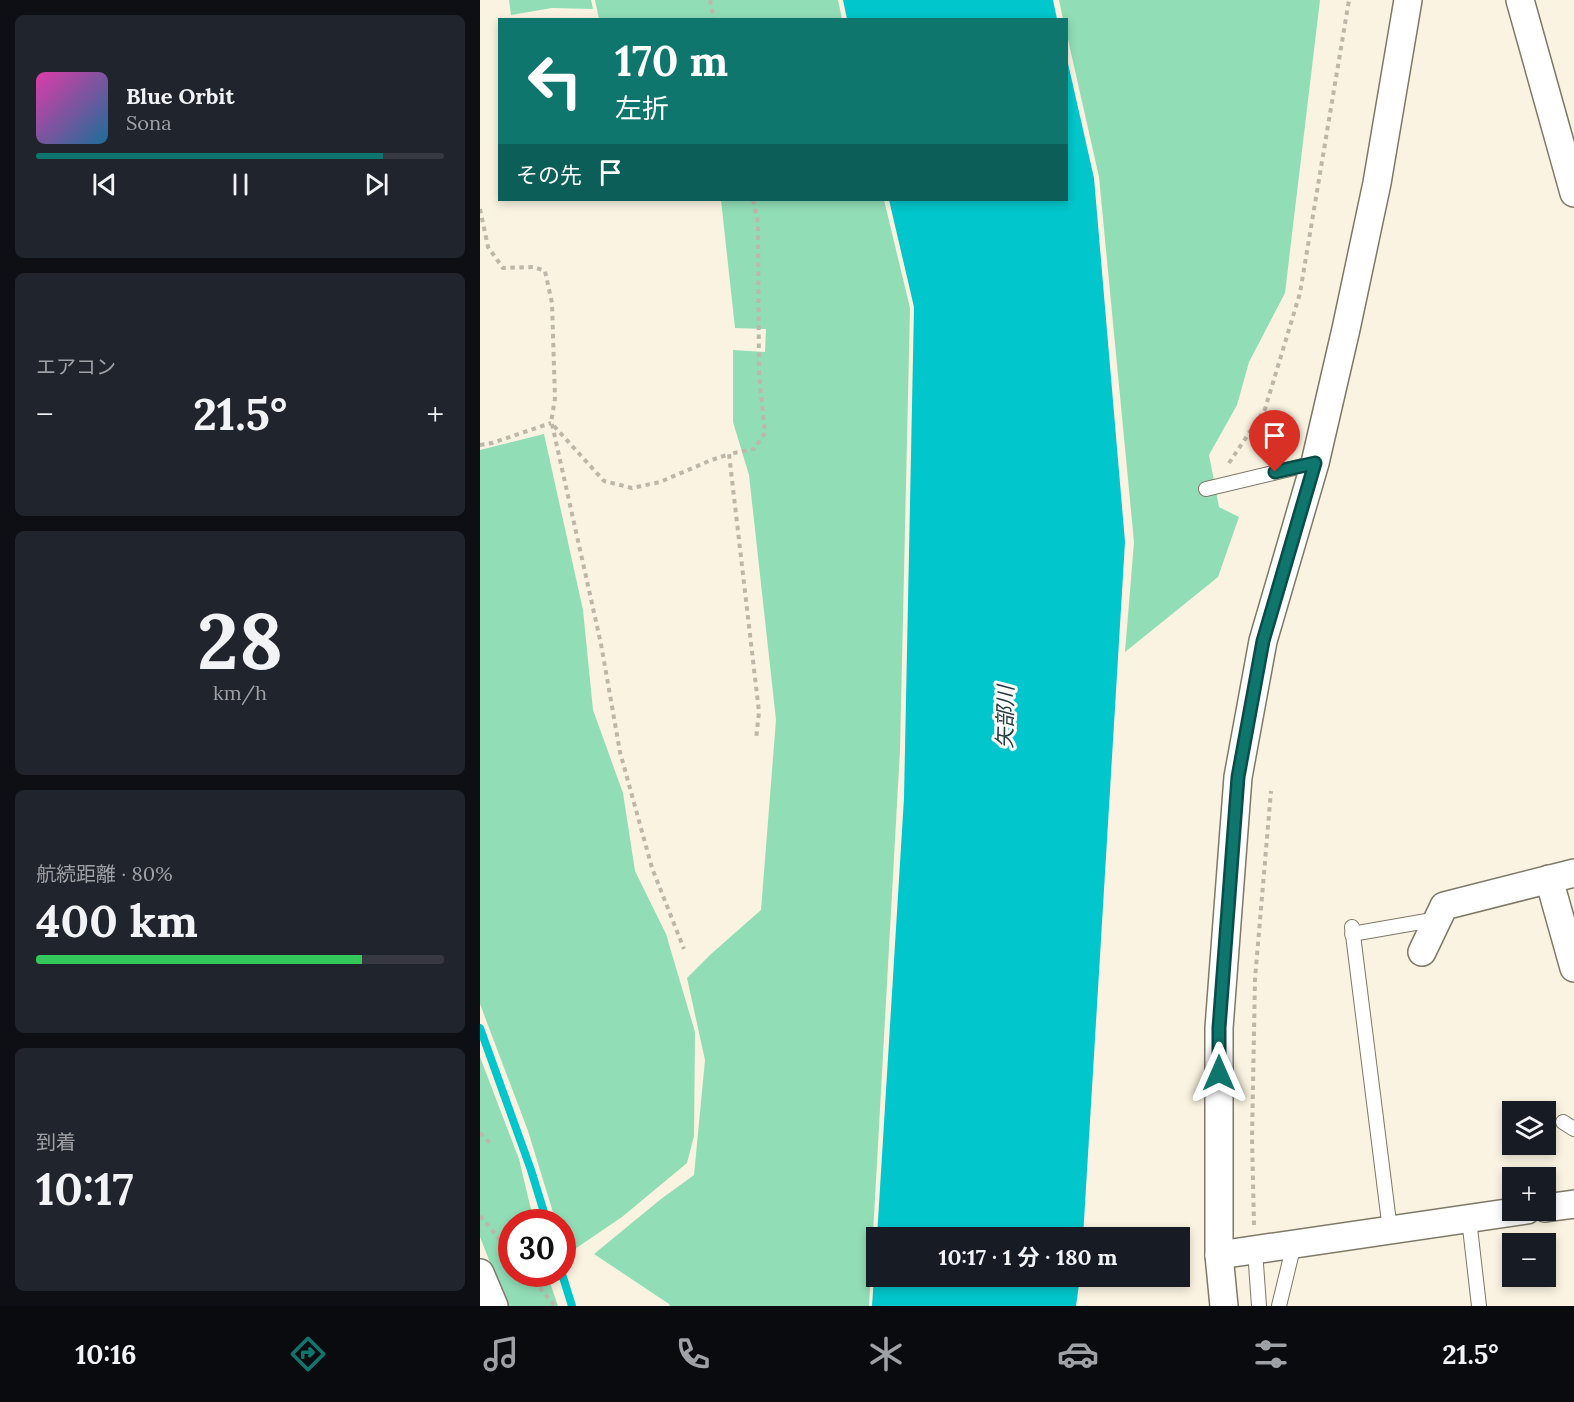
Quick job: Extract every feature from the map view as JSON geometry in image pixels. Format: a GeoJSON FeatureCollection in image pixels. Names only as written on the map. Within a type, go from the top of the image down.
{"type":"FeatureCollection","features":[{"type":"Feature","properties":{"kind":"street"},"geometry":{"type":"LineString","coordinates":[[1224,1306],[1220,1255],[1219,1028],[1238,777],[1263,641],[1315,463],[1377,183],[1408,0]]}},
{"type":"Feature","properties":{"kind":"street"},"geometry":{"type":"LineString","coordinates":[[1520,0],[1574,193]]}},
{"type":"Feature","properties":{"kind":"street"},"geometry":{"type":"LineString","coordinates":[[1422,952],[1444,906],[1561,876],[1574,968]]}},
{"type":"Feature","properties":{"kind":"street"},"geometry":{"type":"LineString","coordinates":[[1556,1206],[1574,1204]]}},
{"type":"Feature","properties":{"kind":"street"},"geometry":{"type":"LineString","coordinates":[[1220,1255],[1502,1214]]}},
{"type":"Feature","properties":{"kind":"street"},"geometry":{"type":"LineString","coordinates":[[480,1273],[494,1306]]}},
{"type":"Feature","properties":{"kind":"lane"},"geometry":{"type":"LineString","coordinates":[[1210,488],[1315,463]]}},
{"type":"Feature","properties":{"kind":"lane"},"geometry":{"type":"LineString","coordinates":[[1390,1230],[1352,931],[1438,919]]}},
{"type":"Feature","properties":{"kind":"lane"},"geometry":{"type":"LineString","coordinates":[[1469,1219],[1479,1306]]}},
{"type":"Feature","properties":{"kind":"lane"},"geometry":{"type":"LineString","coordinates":[[1279,1306],[1294,1244]]}},
{"type":"Feature","properties":{"kind":"lane"},"geometry":{"type":"LineString","coordinates":[[1255,1250],[1259,1306]]}},
{"type":"Feature","properties":{"kind":"path"},"geometry":{"type":"LineString","coordinates":[[710,0],[714,18]]}},
{"type":"Feature","properties":{"kind":"path"},"geometry":{"type":"LineString","coordinates":[[1210,488],[1265,409],[1300,293],[1349,0]]}},
{"type":"Feature","properties":{"kind":"path"},"geometry":{"type":"LineString","coordinates":[[551,423],[604,481],[632,488],[660,483],[709,460],[754,448],[765,433],[759,375],[758,222],[753,201]]}},
{"type":"Feature","properties":{"kind":"path"},"geometry":{"type":"LineString","coordinates":[[480,209],[488,248],[503,268],[534,267],[544,271],[552,303],[555,398],[551,423],[601,644],[620,752],[652,868],[684,949]]}},
{"type":"Feature","properties":{"kind":"path"},"geometry":{"type":"LineString","coordinates":[[480,445],[551,423]]}},
{"type":"Feature","properties":{"kind":"path"},"geometry":{"type":"LineString","coordinates":[[729,454],[759,712],[756,739]]}},
{"type":"Feature","properties":{"kind":"path"},"geometry":{"type":"LineString","coordinates":[[1255,1250],[1252,1138],[1255,979],[1271,791]]}},
{"type":"Feature","properties":{"kind":"path"},"geometry":{"type":"LineString","coordinates":[[480,1133],[491,1144]]}},
{"type":"Feature","properties":{"kind":"path"},"geometry":{"type":"LineString","coordinates":[[480,1216],[498,1237]]}},
{"type":"Feature","properties":{"kind":"path"},"geometry":{"type":"LineString","coordinates":[[539,1287],[555,1306]]}},
{"type":"Feature","properties":{"kind":"green space"},"geometry":{"type":"Polygon","coordinates":[[[509,0],[591,0],[593,9],[552,8],[511,15],[509,0]]]}},
{"type":"Feature","properties":{"kind":"green space"},"geometry":{"type":"Polygon","coordinates":[[[595,0],[838,0],[842,18],[599,18],[595,0]]]}},
{"type":"Feature","properties":{"kind":"green space"},"geometry":{"type":"Polygon","coordinates":[[[1059,0],[1320,0],[1285,293],[1249,362],[1237,405],[1209,455],[1219,507],[1239,517],[1218,577],[1125,652],[1134,542],[1099,177],[1068,39],[1068,18],[1063,18],[1059,0]]]}},
{"type":"Feature","properties":{"kind":"green space"},"geometry":{"type":"Polygon","coordinates":[[[721,201],[884,201],[910,308],[900,750],[873,1227],[866,1227],[866,1287],[870,1287],[869,1306],[670,1306],[594,1254],[694,1175],[705,1060],[687,978],[761,910],[776,720],[749,475],[733,422],[733,350],[765,352],[766,329],[735,328],[721,201]]]}},
{"type":"Feature","properties":{"kind":"green space"},"geometry":{"type":"Polygon","coordinates":[[[544,434],[583,610],[593,710],[623,793],[635,871],[666,934],[695,1032],[694,1136],[687,1163],[622,1217],[576,1248],[576,1209],[552,1209],[528,1131],[480,1004],[480,450],[544,434]]]}},
{"type":"Feature","properties":{"kind":"green space"},"geometry":{"type":"Polygon","coordinates":[[[480,1057],[519,1159],[531,1209],[498,1209],[498,1283],[480,1237],[480,1057]]]}},
{"type":"Feature","properties":{"kind":"green space"},"geometry":{"type":"Polygon","coordinates":[[[500,1287],[551,1287],[558,1306],[507,1306],[500,1287]]]}},
{"type":"Feature","properties":{"kind":"water"},"geometry":{"type":"Polygon","coordinates":[[[843,0],[1053,0],[1057,18],[847,18],[843,0]]]}},
{"type":"Feature","properties":{"kind":"water","name":"矢部川"},"geometry":{"type":"Polygon","coordinates":[[[1068,63],[1094,178],[1125,542],[1084,1227],[878,1227],[904,798],[914,307],[889,201],[1068,201],[1068,63]]]}},
{"type":"Feature","properties":{"kind":"water"},"geometry":{"type":"Polygon","coordinates":[[[873,1287],[1079,1287],[1076,1306],[872,1306],[873,1287]]]}},
{"type":"Feature","properties":{"kind":"waterway"},"geometry":{"type":"LineString","coordinates":[[480,1028],[543,1209]]}},
{"type":"Feature","properties":{"kind":"waterway"},"geometry":{"type":"LineString","coordinates":[[566,1287],[572,1306]]}},
{"type":"Feature","properties":{"kind":"route"},"geometry":{"type":"LineString","coordinates":[[1219,1073],[1219,1028],[1238,777],[1263,641],[1315,463],[1275,472]]}}]}
